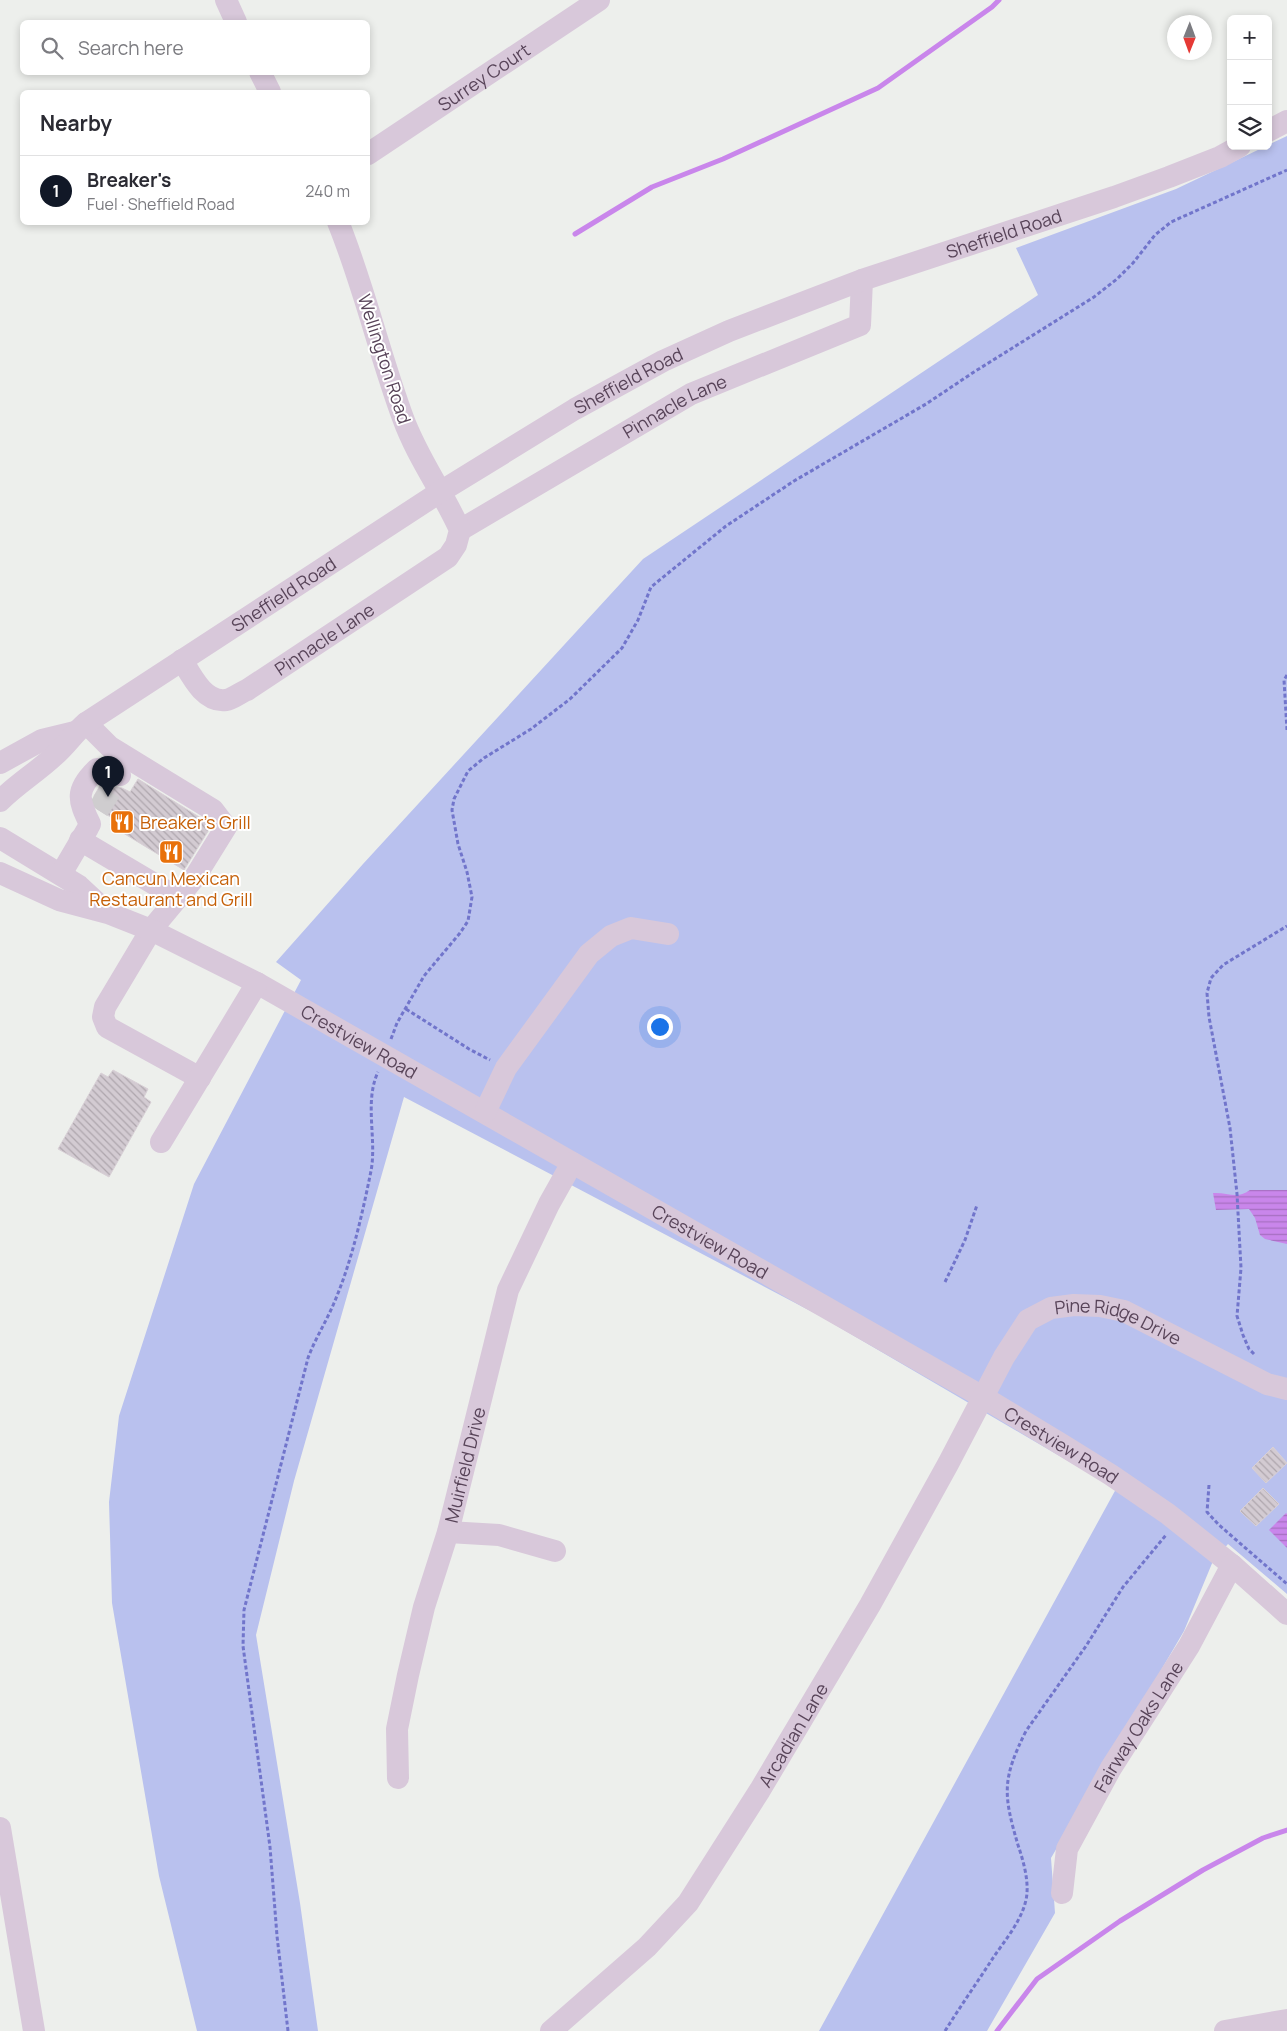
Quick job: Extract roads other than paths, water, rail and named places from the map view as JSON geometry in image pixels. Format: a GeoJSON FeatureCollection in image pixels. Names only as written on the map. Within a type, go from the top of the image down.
{"type":"FeatureCollection","features":[{"type":"Feature","properties":{"kind":"street"},"geometry":{"type":"LineString","coordinates":[[226,0],[235,20]]}},
{"type":"Feature","properties":{"kind":"street","name":"Surrey Court"},"geometry":{"type":"LineString","coordinates":[[370,153],[599,0]]}},
{"type":"Feature","properties":{"kind":"street"},"geometry":{"type":"LineString","coordinates":[[262,75],[269,90]]}},
{"type":"Feature","properties":{"kind":"street"},"geometry":{"type":"LineString","coordinates":[[1272,129],[1287,121]]}},
{"type":"Feature","properties":{"kind":"street","name":"Sheffield Road"},"geometry":{"type":"LineString","coordinates":[[0,801],[13,788],[55,756],[81,727],[440,492],[575,409],[662,361],[729,331],[862,280],[1114,197],[1186,170],[1231,150]]}},
{"type":"Feature","properties":{"kind":"street","name":"Wellington Road"},"geometry":{"type":"LineString","coordinates":[[339,225],[351,255],[404,420],[440,492]]}},
{"type":"Feature","properties":{"kind":"street","name":"Pinnacle Lane"},"geometry":{"type":"LineString","coordinates":[[182,660],[202,692],[226,700],[247,690],[448,557],[456,546],[460,530],[691,394],[860,324],[862,280]]}},
{"type":"Feature","properties":{"kind":"street"},"geometry":{"type":"LineString","coordinates":[[440,492],[460,530]]}},
{"type":"Feature","properties":{"kind":"street"},"geometry":{"type":"LineString","coordinates":[[81,727],[110,747],[122,772]]}},
{"type":"Feature","properties":{"kind":"street","name":"Sheffield Road"},"geometry":{"type":"LineString","coordinates":[[0,763],[42,740],[81,727]]}},
{"type":"Feature","properties":{"kind":"street"},"geometry":{"type":"LineString","coordinates":[[178,898],[90,825],[80,803],[82,788],[97,769],[122,772],[213,810],[226,827],[195,877],[178,898],[151,930],[104,1007],[102,1017],[106,1027],[200,1078]]}},
{"type":"Feature","properties":{"kind":"street"},"geometry":{"type":"LineString","coordinates":[[61,874],[90,825]]}},
{"type":"Feature","properties":{"kind":"street","name":"Crestview Road"},"geometry":{"type":"LineString","coordinates":[[0,838],[79,886],[108,913]]}},
{"type":"Feature","properties":{"kind":"street","name":"Crestview Road"},"geometry":{"type":"LineString","coordinates":[[0,873],[59,900],[108,913],[151,930],[257,983],[983,1397],[1111,1475],[1182,1525],[1232,1564],[1287,1614]]}},
{"type":"Feature","properties":{"kind":"street"},"geometry":{"type":"LineString","coordinates":[[485,1112],[506,1068],[589,954],[611,936],[632,928],[668,934]]}},
{"type":"Feature","properties":{"kind":"street"},"geometry":{"type":"LineString","coordinates":[[161,1142],[257,983]]}},
{"type":"Feature","properties":{"kind":"street","name":"Muirfield Drive"},"geometry":{"type":"LineString","coordinates":[[398,1778],[397,1729],[408,1675],[424,1607],[448,1532],[508,1290],[549,1204],[572,1163]]}},
{"type":"Feature","properties":{"kind":"street","name":"Pine Ridge Drive"},"geometry":{"type":"LineString","coordinates":[[983,1397],[1004,1357],[1028,1320],[1051,1308],[1074,1304],[1100,1306],[1124,1311],[1267,1384],[1287,1389]]}},
{"type":"Feature","properties":{"kind":"street","name":"Arcadian Lane"},"geometry":{"type":"LineString","coordinates":[[551,2031],[647,1947],[688,1903],[760,1790],[870,1605],[983,1397]]}},
{"type":"Feature","properties":{"kind":"street"},"geometry":{"type":"LineString","coordinates":[[448,1532],[499,1535],[555,1551]]}},
{"type":"Feature","properties":{"kind":"street","name":"Fairway Oaks Lane"},"geometry":{"type":"LineString","coordinates":[[1062,1893],[1067,1849],[1111,1768],[1189,1646],[1232,1564]]}},
{"type":"Feature","properties":{"kind":"street"},"geometry":{"type":"LineString","coordinates":[[0,1828],[34,2031]]}},
{"type":"Feature","properties":{"kind":"street"},"geometry":{"type":"LineString","coordinates":[[1225,2031],[1287,2020]]}},
{"type":"Feature","properties":{"kind":"waterway"},"geometry":{"type":"LineString","coordinates":[[575,234],[652,187],[723,159],[878,88],[992,7],[999,0]]}},
{"type":"Feature","properties":{"kind":"waterway"},"geometry":{"type":"LineString","coordinates":[[997,2031],[1037,1979],[1120,1921],[1203,1870],[1263,1838],[1287,1830]]}},
{"type":"Feature","properties":{"kind":"tunnel"},"geometry":{"type":"LineString","coordinates":[[98,810],[115,784]]}},
{"type":"Feature","properties":{"kind":"place","name":"Breaker's"},"geometry":{"type":"Point","coordinates":[108,797]}},
{"type":"Feature","properties":{"kind":"place","name":"Breaker's Grill"},"geometry":{"type":"Point","coordinates":[122,822]}},
{"type":"Feature","properties":{"kind":"place","name":"Cancun Mexican Restaurant and Grill"},"geometry":{"type":"Point","coordinates":[171,852]}}]}
